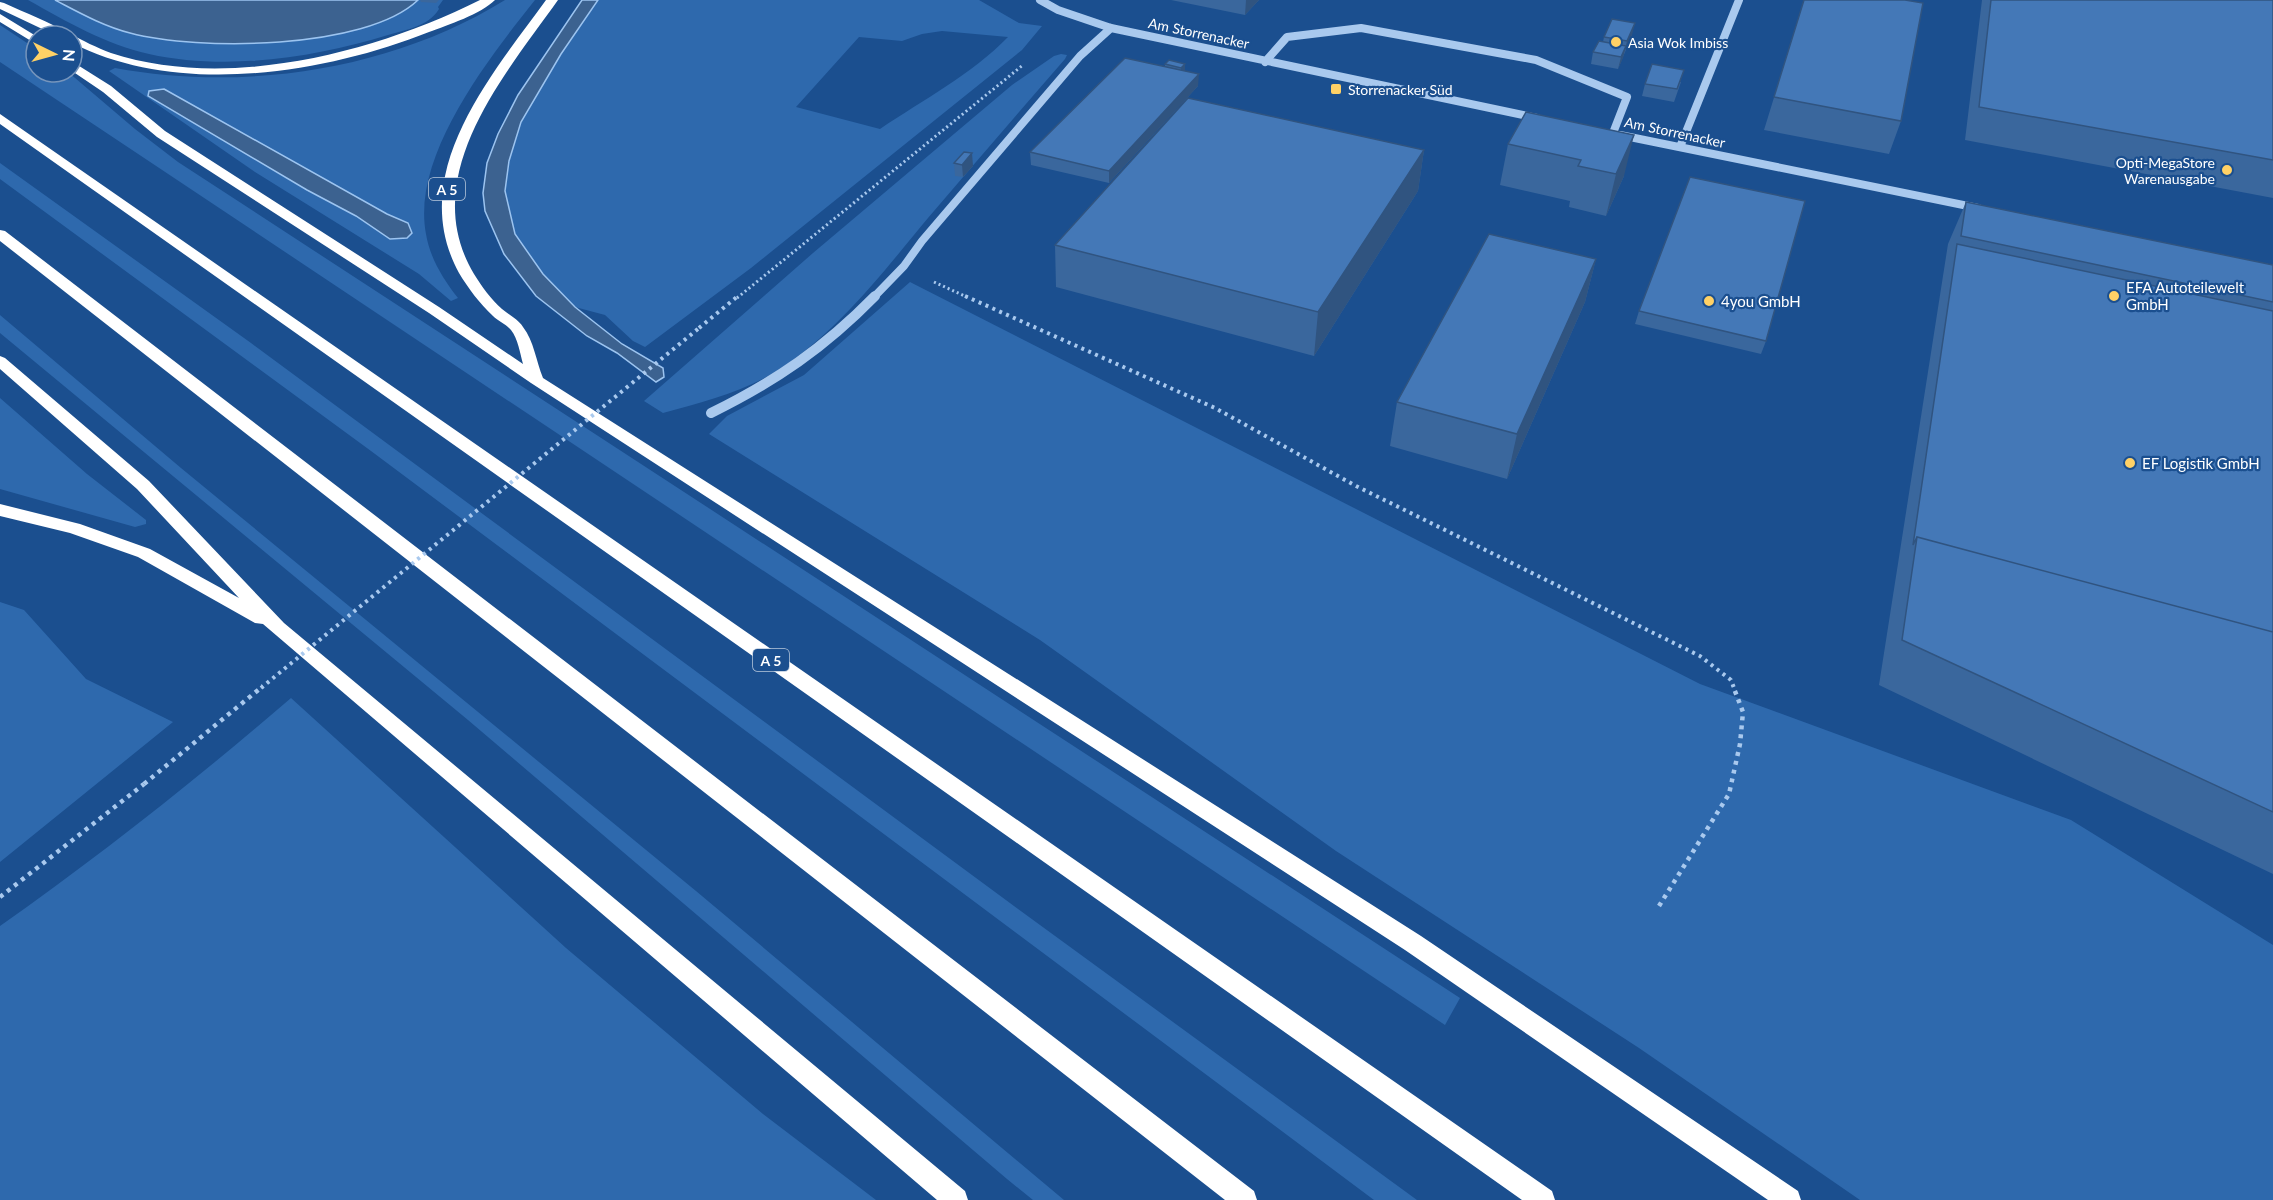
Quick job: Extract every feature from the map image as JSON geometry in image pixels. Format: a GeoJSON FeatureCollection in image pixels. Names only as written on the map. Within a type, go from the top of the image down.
{"type":"FeatureCollection","features":[{"type":"Feature","properties":{"kind":"highway"},"geometry":{"type":"LineString","coordinates":[[84,44],[107,55],[153,66],[188,70],[247,69],[319,60],[387,45],[446,22],[489,0]]}},
{"type":"Feature","properties":{"kind":"highway","name":"A 5"},"geometry":{"type":"LineString","coordinates":[[536,380],[517,328],[498,313],[479,292],[464,269],[449,225],[446,198],[450,170],[461,140],[498,78],[552,0]]}},
{"type":"Feature","properties":{"kind":"highway"},"geometry":{"type":"LineString","coordinates":[[0,5],[40,24]]}},
{"type":"Feature","properties":{"kind":"highway"},"geometry":{"type":"LineString","coordinates":[[0,17],[24,33]]}},
{"type":"Feature","properties":{"kind":"highway"},"geometry":{"type":"LineString","coordinates":[[84,74],[107,89],[161,134],[434,310],[536,380],[1413,943],[1790,1200]]}},
{"type":"Feature","properties":{"kind":"highway","name":"A 5"},"geometry":{"type":"LineString","coordinates":[[0,118],[1543,1200]]}},
{"type":"Feature","properties":{"kind":"highway"},"geometry":{"type":"LineString","coordinates":[[0,234],[1245,1200]]}},
{"type":"Feature","properties":{"kind":"highway"},"geometry":{"type":"LineString","coordinates":[[0,361],[143,485],[278,628],[956,1200]]}},
{"type":"Feature","properties":{"kind":"highway"},"geometry":{"type":"LineString","coordinates":[[0,510],[74,528],[144,553],[278,628]]}},
{"type":"Feature","properties":{"kind":"street","name":"Am Storrenacker"},"geometry":{"type":"LineString","coordinates":[[1040,0],[1058,10],[1111,28],[1542,119]]}},
{"type":"Feature","properties":{"kind":"street"},"geometry":{"type":"LineString","coordinates":[[1680,147],[1739,0]]}},
{"type":"Feature","properties":{"kind":"street"},"geometry":{"type":"LineString","coordinates":[[711,413],[756,390],[804,360],[866,305],[904,266],[922,240],[1065,73],[1111,28]]}},
{"type":"Feature","properties":{"kind":"street"},"geometry":{"type":"LineString","coordinates":[[1265,62],[1287,38],[1361,28],[1536,60],[1627,97],[1613,133]]}},
{"type":"Feature","properties":{"kind":"street","name":"Am Storrenacker"},"geometry":{"type":"LineString","coordinates":[[1601,131],[1992,211]]}},
{"type":"Feature","properties":{"kind":"path"},"geometry":{"type":"LineString","coordinates":[[0,897],[144,784],[1024,64]]}},
{"type":"Feature","properties":{"kind":"path"},"geometry":{"type":"LineString","coordinates":[[904,266],[1215,408],[1356,486],[1700,656],[1731,680],[1743,712],[1740,744],[1729,795],[1659,906]]}},
{"type":"Feature","properties":{"kind":"shaded area"},"geometry":{"type":"Polygon","coordinates":[[[28,0],[443,0],[439,9],[429,20],[410,29],[300,56],[239,62],[178,59],[133,50],[87,32],[84,30],[84,24],[72,24],[28,0]]]}},
{"type":"Feature","properties":{"kind":"shaded area"},"geometry":{"type":"Polygon","coordinates":[[[55,0],[418,0],[393,17],[360,29],[322,37],[237,44],[159,39],[130,33],[101,23],[55,0]]]}},
{"type":"Feature","properties":{"kind":"shaded area"},"geometry":{"type":"Polygon","coordinates":[[[505,0],[535,0],[496,50],[458,110],[442,141],[430,173],[424,204],[426,234],[434,260],[458,298],[451,301],[419,274],[255,172],[109,71],[115,68],[164,75],[215,77],[266,75],[316,69],[366,59],[415,44],[461,24],[505,0]]]}},
{"type":"Feature","properties":{"kind":"shaded area"},"geometry":{"type":"Polygon","coordinates":[[[582,0],[598,0],[561,54],[521,122],[509,161],[505,191],[515,234],[543,274],[575,307],[622,344],[663,368],[664,377],[656,382],[617,353],[587,336],[536,296],[504,254],[485,211],[483,193],[487,163],[498,134],[518,95],[582,0]]]}},
{"type":"Feature","properties":{"kind":"shaded area"},"geometry":{"type":"Polygon","coordinates":[[[598,0],[979,0],[1019,23],[1042,26],[1022,50],[751,268],[645,347],[633,341],[605,315],[575,307],[543,274],[515,234],[505,191],[509,161],[521,122],[561,54],[598,0]],[[942,31],[922,34],[902,41],[859,37],[796,107],[880,129],[963,75],[1008,37],[942,31]]]}},
{"type":"Feature","properties":{"kind":"shaded area"},"geometry":{"type":"Polygon","coordinates":[[[0,25],[24,41],[24,78],[0,62],[0,25]]]}},
{"type":"Feature","properties":{"kind":"shaded area"},"geometry":{"type":"Polygon","coordinates":[[[1067,55],[1065,59],[877,280],[840,320],[800,355],[765,378],[722,396],[663,413],[644,401],[813,253],[1012,85],[1054,56],[1067,55]]]}},
{"type":"Feature","properties":{"kind":"shaded area"},"geometry":{"type":"Polygon","coordinates":[[[33,84],[82,84],[178,162],[1460,998],[1445,1025],[33,84]]]}},
{"type":"Feature","properties":{"kind":"shaded area"},"geometry":{"type":"Polygon","coordinates":[[[164,89],[387,214],[408,223],[412,233],[407,238],[390,239],[356,216],[307,190],[148,96],[149,91],[164,89]]]}},
{"type":"Feature","properties":{"kind":"shaded area"},"geometry":{"type":"Polygon","coordinates":[[[0,163],[251,343],[1417,1200],[1374,1200],[371,451],[0,179],[0,163]]]}},
{"type":"Feature","properties":{"kind":"shaded area"},"geometry":{"type":"Polygon","coordinates":[[[910,282],[1700,684],[2071,820],[2273,945],[2273,1200],[1860,1200],[1639,1048],[1336,851],[1040,640],[709,434],[727,416],[804,375],[910,282]]]}},
{"type":"Feature","properties":{"kind":"shaded area"},"geometry":{"type":"Polygon","coordinates":[[[0,315],[181,468],[696,891],[1064,1200],[1033,1200],[1007,1179],[468,720],[0,333],[0,315]]]}},
{"type":"Feature","properties":{"kind":"shaded area"},"geometry":{"type":"Polygon","coordinates":[[[0,398],[87,474],[146,520],[146,524],[135,527],[0,489],[0,398]]]}},
{"type":"Feature","properties":{"kind":"shaded area"},"geometry":{"type":"Polygon","coordinates":[[[0,602],[24,610],[86,679],[173,722],[0,862],[0,602]]]}},
{"type":"Feature","properties":{"kind":"shaded area"},"geometry":{"type":"Polygon","coordinates":[[[291,698],[566,948],[763,1114],[876,1200],[0,1200],[0,926],[148,815],[291,698]]]}},
{"type":"Feature","properties":{"kind":"building"},"geometry":{"type":"Polygon","coordinates":[[[1804,0],[1905,0],[1923,3],[1901,121],[1774,97],[1804,0]]]}},
{"type":"Feature","properties":{"kind":"building"},"geometry":{"type":"Polygon","coordinates":[[[1991,0],[2273,0],[2273,160],[1979,107],[1991,0]]]}},
{"type":"Feature","properties":{"kind":"building"},"geometry":{"type":"Polygon","coordinates":[[[1612,19],[1635,23],[1627,41],[1604,37],[1612,19]]]}},
{"type":"Feature","properties":{"kind":"building"},"geometry":{"type":"Polygon","coordinates":[[[1599,41],[1626,46],[1621,57],[1593,52],[1599,41]]]}},
{"type":"Feature","properties":{"kind":"building"},"geometry":{"type":"Polygon","coordinates":[[[1125,58],[1199,74],[1109,171],[1030,152],[1125,58]]]}},
{"type":"Feature","properties":{"kind":"building"},"geometry":{"type":"Polygon","coordinates":[[[1169,60],[1185,64],[1181,68],[1165,64],[1169,60]]]}},
{"type":"Feature","properties":{"kind":"building"},"geometry":{"type":"Polygon","coordinates":[[[1652,64],[1684,70],[1677,89],[1645,84],[1652,64]]]}},
{"type":"Feature","properties":{"kind":"building"},"geometry":{"type":"Polygon","coordinates":[[[1188,98],[1424,150],[1318,312],[1055,245],[1188,98]]]}},
{"type":"Feature","properties":{"kind":"building"},"geometry":{"type":"Polygon","coordinates":[[[1526,112],[1634,135],[1616,174],[1578,166],[1581,160],[1508,144],[1526,112]]]}},
{"type":"Feature","properties":{"kind":"building"},"geometry":{"type":"Polygon","coordinates":[[[964,152],[972,153],[962,165],[954,163],[964,152]]]}},
{"type":"Feature","properties":{"kind":"building"},"geometry":{"type":"Polygon","coordinates":[[[1690,177],[1805,201],[1766,341],[1639,311],[1690,177]]]}},
{"type":"Feature","properties":{"kind":"building"},"geometry":{"type":"Polygon","coordinates":[[[1966,202],[2273,265],[2273,302],[1961,236],[1966,202]]]}},
{"type":"Feature","properties":{"kind":"building"},"geometry":{"type":"Polygon","coordinates":[[[1489,234],[1596,259],[1517,434],[1397,402],[1489,234]]]}},
{"type":"Feature","properties":{"kind":"building"},"geometry":{"type":"Polygon","coordinates":[[[1957,244],[2273,311],[2273,632],[1917,537],[1913,545],[1957,244]]]}},
{"type":"Feature","properties":{"kind":"building"},"geometry":{"type":"Polygon","coordinates":[[[1917,537],[2273,632],[2273,812],[1902,640],[1917,537]]]}},
{"type":"Feature","properties":{"kind":"place","name":"Asia Wok Imbiss"},"geometry":{"type":"Point","coordinates":[1616,42]}},
{"type":"Feature","properties":{"kind":"place","name":"Storrenacker Süd"},"geometry":{"type":"Point","coordinates":[1336,89]}},
{"type":"Feature","properties":{"kind":"place","name":"Opti-MegaStore Warenausgabe"},"geometry":{"type":"Point","coordinates":[2227,170]}},
{"type":"Feature","properties":{"kind":"place","name":"EFA Autoteilewelt GmbH"},"geometry":{"type":"Point","coordinates":[2114,296]}},
{"type":"Feature","properties":{"kind":"place","name":"4you GmbH"},"geometry":{"type":"Point","coordinates":[1709,301]}},
{"type":"Feature","properties":{"kind":"place","name":"EF Logistik GmbH"},"geometry":{"type":"Point","coordinates":[2130,463]}}]}
